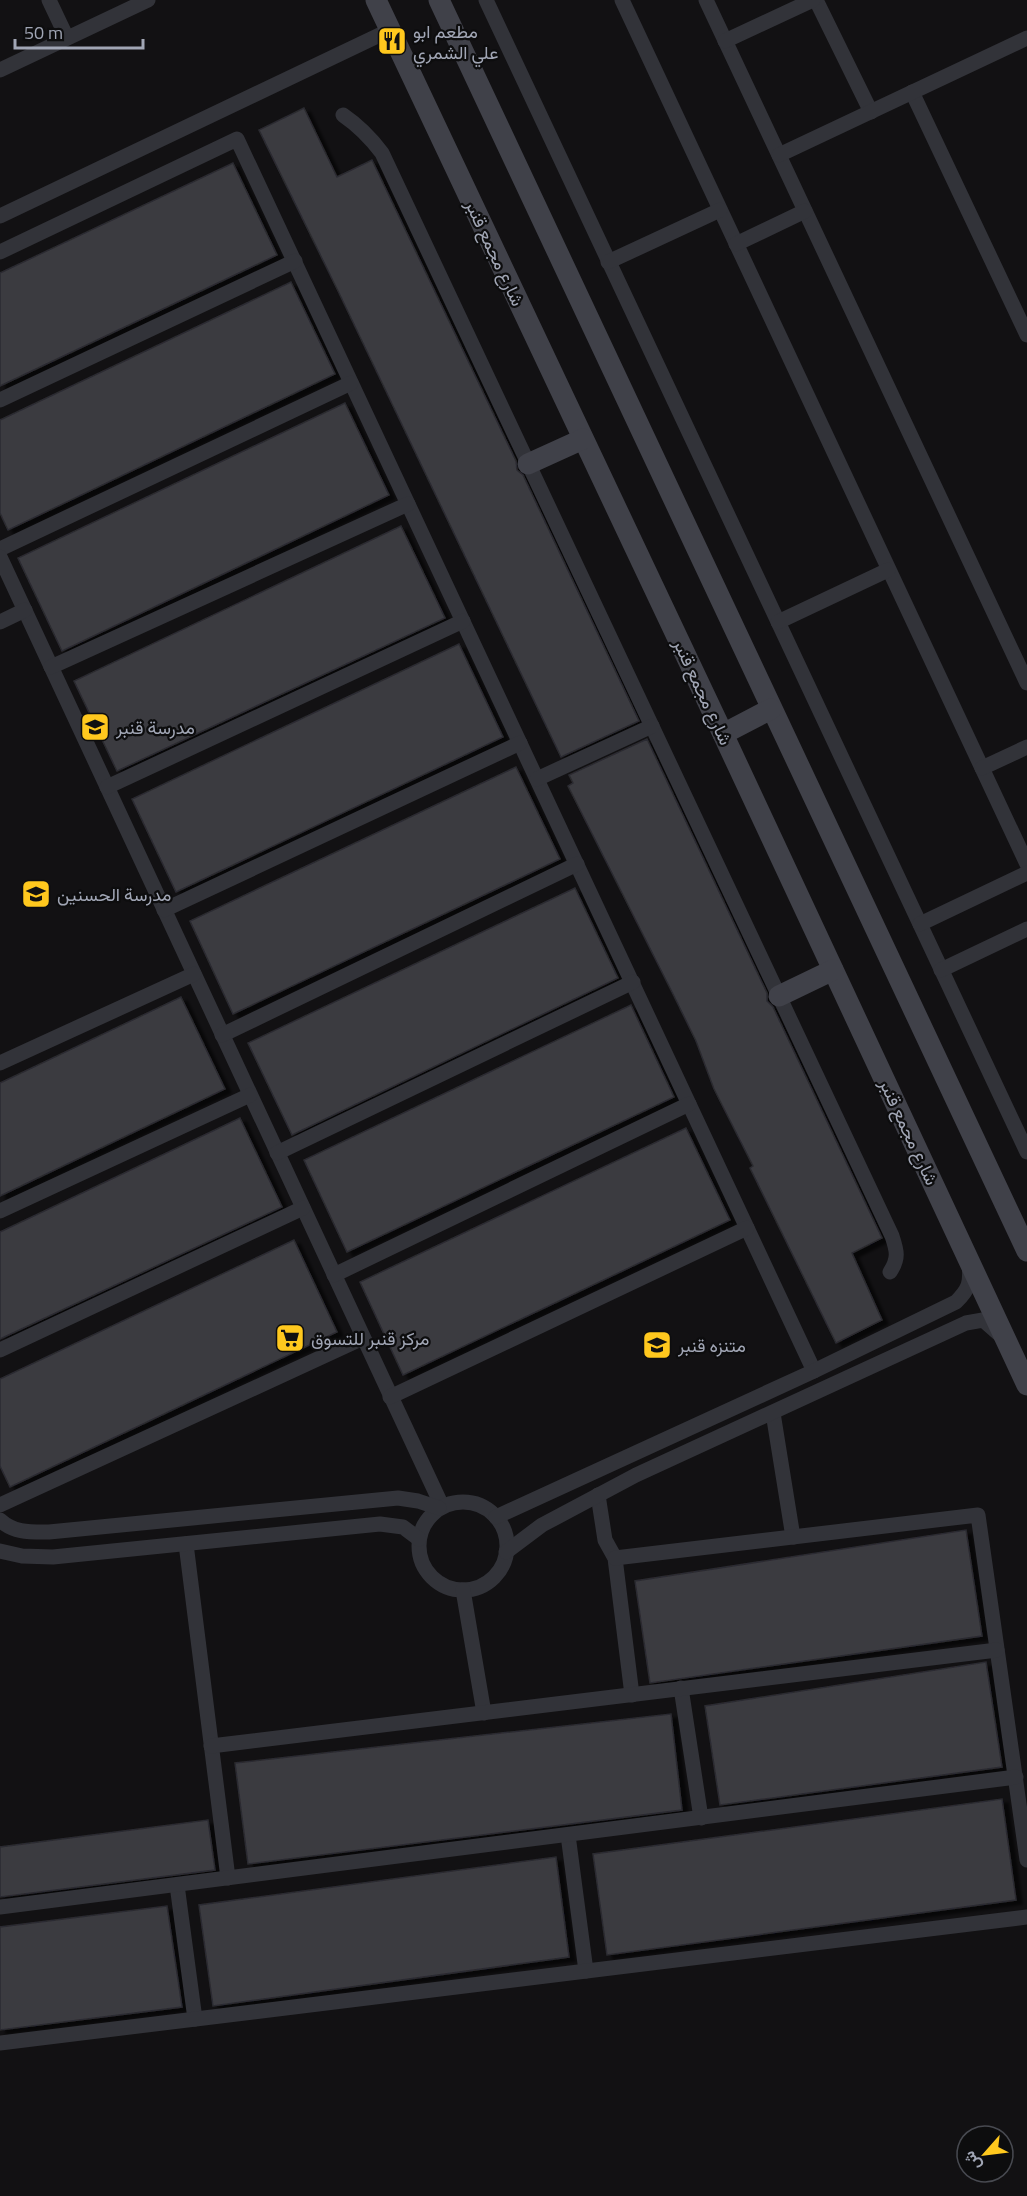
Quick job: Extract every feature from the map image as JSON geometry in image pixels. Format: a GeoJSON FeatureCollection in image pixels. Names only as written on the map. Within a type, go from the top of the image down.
{"type":"FeatureCollection","features":[{"type":"Feature","properties":{"kind":"main road","name":"شارع مجمع قنبر"},"geometry":{"type":"LineString","coordinates":[[376,0],[723,734],[1027,1385]]}},
{"type":"Feature","properties":{"kind":"main road"},"geometry":{"type":"LineString","coordinates":[[382,0],[388,26]]}},
{"type":"Feature","properties":{"kind":"main road"},"geometry":{"type":"LineString","coordinates":[[441,1],[1027,1251]]}},
{"type":"Feature","properties":{"kind":"main road"},"geometry":{"type":"LineString","coordinates":[[528,464],[583,439]]}},
{"type":"Feature","properties":{"kind":"main road"},"geometry":{"type":"LineString","coordinates":[[723,734],[771,709]]}},
{"type":"Feature","properties":{"kind":"main road"},"geometry":{"type":"LineString","coordinates":[[779,996],[833,970]]}},
{"type":"Feature","properties":{"kind":"street"},"geometry":{"type":"LineString","coordinates":[[49,0],[67,38]]}},
{"type":"Feature","properties":{"kind":"street"},"geometry":{"type":"LineString","coordinates":[[0,70],[148,0]]}},
{"type":"Feature","properties":{"kind":"street"},"geometry":{"type":"LineString","coordinates":[[486,0],[1027,1152]]}},
{"type":"Feature","properties":{"kind":"street"},"geometry":{"type":"LineString","coordinates":[[622,0],[1027,864]]}},
{"type":"Feature","properties":{"kind":"street"},"geometry":{"type":"LineString","coordinates":[[706,0],[1027,683]]}},
{"type":"Feature","properties":{"kind":"street"},"geometry":{"type":"LineString","coordinates":[[725,41],[814,0],[871,112]]}},
{"type":"Feature","properties":{"kind":"street"},"geometry":{"type":"LineString","coordinates":[[2,211],[388,26]]}},
{"type":"Feature","properties":{"kind":"street"},"geometry":{"type":"LineString","coordinates":[[779,155],[1027,38]]}},
{"type":"Feature","properties":{"kind":"street"},"geometry":{"type":"LineString","coordinates":[[912,92],[1027,335]]}},
{"type":"Feature","properties":{"kind":"street"},"geometry":{"type":"LineString","coordinates":[[343,115],[358,125],[382,153],[892,1236],[898,1260],[890,1272]]}},
{"type":"Feature","properties":{"kind":"street"},"geometry":{"type":"LineString","coordinates":[[0,252],[237,140],[814,1371]]}},
{"type":"Feature","properties":{"kind":"street"},"geometry":{"type":"LineString","coordinates":[[608,262],[720,210]]}},
{"type":"Feature","properties":{"kind":"street"},"geometry":{"type":"LineString","coordinates":[[736,244],[805,211]]}},
{"type":"Feature","properties":{"kind":"street"},"geometry":{"type":"LineString","coordinates":[[0,400],[295,261]]}},
{"type":"Feature","properties":{"kind":"street"},"geometry":{"type":"LineString","coordinates":[[0,549],[351,383]]}},
{"type":"Feature","properties":{"kind":"street"},"geometry":{"type":"LineString","coordinates":[[51,667],[408,504]]}},
{"type":"Feature","properties":{"kind":"street"},"geometry":{"type":"LineString","coordinates":[[0,557],[440,1507]]}},
{"type":"Feature","properties":{"kind":"street"},"geometry":{"type":"LineString","coordinates":[[778,622],[888,570]]}},
{"type":"Feature","properties":{"kind":"street"},"geometry":{"type":"LineString","coordinates":[[0,622],[25,610]]}},
{"type":"Feature","properties":{"kind":"street"},"geometry":{"type":"LineString","coordinates":[[107,787],[463,621]]}},
{"type":"Feature","properties":{"kind":"street"},"geometry":{"type":"LineString","coordinates":[[537,779],[652,726]]}},
{"type":"Feature","properties":{"kind":"street"},"geometry":{"type":"LineString","coordinates":[[164,910],[520,743]]}},
{"type":"Feature","properties":{"kind":"street"},"geometry":{"type":"LineString","coordinates":[[982,768],[1027,747]]}},
{"type":"Feature","properties":{"kind":"street"},"geometry":{"type":"LineString","coordinates":[[222,1035],[577,864]]}},
{"type":"Feature","properties":{"kind":"street"},"geometry":{"type":"LineString","coordinates":[[920,924],[1027,873]]}},
{"type":"Feature","properties":{"kind":"street"},"geometry":{"type":"LineString","coordinates":[[941,970],[1027,929]]}},
{"type":"Feature","properties":{"kind":"street"},"geometry":{"type":"LineString","coordinates":[[0,1063],[194,974]]}},
{"type":"Feature","properties":{"kind":"street"},"geometry":{"type":"LineString","coordinates":[[277,1153],[633,982]]}},
{"type":"Feature","properties":{"kind":"street"},"geometry":{"type":"LineString","coordinates":[[0,1211],[250,1095]]}},
{"type":"Feature","properties":{"kind":"street"},"geometry":{"type":"LineString","coordinates":[[334,1275],[689,1104]]}},
{"type":"Feature","properties":{"kind":"street"},"geometry":{"type":"LineString","coordinates":[[0,1350],[303,1208]]}},
{"type":"Feature","properties":{"kind":"street"},"geometry":{"type":"LineString","coordinates":[[390,1396],[747,1228]]}},
{"type":"Feature","properties":{"kind":"street"},"geometry":{"type":"LineString","coordinates":[[496,1517],[814,1371],[956,1302],[967,1291],[970,1278],[969,1261]]}},
{"type":"Feature","properties":{"kind":"street"},"geometry":{"type":"LineString","coordinates":[[506,1552],[542,1525],[636,1475],[966,1323],[983,1320],[1006,1342]]}},
{"type":"Feature","properties":{"kind":"street"},"geometry":{"type":"LineString","coordinates":[[0,1505],[363,1338]]}},
{"type":"Feature","properties":{"kind":"street"},"geometry":{"type":"LineString","coordinates":[[772,1413],[793,1537]]}},
{"type":"Feature","properties":{"kind":"street"},"geometry":{"type":"LineString","coordinates":[[697,1425],[706,1443]]}},
{"type":"Feature","properties":{"kind":"street"},"geometry":{"type":"LineString","coordinates":[[598,1495],[605,1540],[615,1558],[632,1695]]}},
{"type":"Feature","properties":{"kind":"street"},"geometry":{"type":"LineString","coordinates":[[0,1520],[7,1527],[17,1531],[49,1532],[398,1498],[440,1507]]}},
{"type":"Feature","properties":{"kind":"street"},"geometry":{"type":"LineString","coordinates":[[459,1502],[476,1503],[496,1517],[505,1533],[506,1552],[503,1564],[496,1575],[475,1588],[463,1590],[444,1586],[429,1575],[422,1564],[419,1539],[422,1527],[429,1516],[440,1507],[459,1502]]}},
{"type":"Feature","properties":{"kind":"street"},"geometry":{"type":"LineString","coordinates":[[615,1558],[978,1515],[1027,1860]]}},
{"type":"Feature","properties":{"kind":"street"},"geometry":{"type":"LineString","coordinates":[[0,1551],[22,1556],[52,1557],[380,1524],[403,1527],[419,1539]]}},
{"type":"Feature","properties":{"kind":"street"},"geometry":{"type":"LineString","coordinates":[[49,1532],[52,1557]]}},
{"type":"Feature","properties":{"kind":"street"},"geometry":{"type":"LineString","coordinates":[[186,1544],[228,1878]]}},
{"type":"Feature","properties":{"kind":"street"},"geometry":{"type":"LineString","coordinates":[[463,1590],[484,1713]]}},
{"type":"Feature","properties":{"kind":"street"},"geometry":{"type":"LineString","coordinates":[[211,1746],[997,1650]]}},
{"type":"Feature","properties":{"kind":"street"},"geometry":{"type":"LineString","coordinates":[[681,1689],[700,1818]]}},
{"type":"Feature","properties":{"kind":"street"},"geometry":{"type":"LineString","coordinates":[[0,1907],[1016,1777]]}},
{"type":"Feature","properties":{"kind":"street"},"geometry":{"type":"LineString","coordinates":[[568,1835],[586,1971]]}},
{"type":"Feature","properties":{"kind":"street"},"geometry":{"type":"LineString","coordinates":[[177,1885],[195,2019]]}},
{"type":"Feature","properties":{"kind":"street"},"geometry":{"type":"LineString","coordinates":[[0,2043],[1027,1917]]}},
{"type":"Feature","properties":{"kind":"building"},"geometry":{"type":"Polygon","coordinates":[[[304,108],[337,177],[372,160],[516,461],[517,470],[523,475],[639,721],[561,757],[259,130],[304,108]]]}},
{"type":"Feature","properties":{"kind":"building"},"geometry":{"type":"Polygon","coordinates":[[[233,163],[277,255],[0,386],[0,273],[233,163]]]}},
{"type":"Feature","properties":{"kind":"building"},"geometry":{"type":"Polygon","coordinates":[[[291,282],[335,374],[8,530],[0,513],[0,420],[291,282]]]}},
{"type":"Feature","properties":{"kind":"building"},"geometry":{"type":"Polygon","coordinates":[[[345,403],[389,495],[62,651],[18,558],[345,403]]]}},
{"type":"Feature","properties":{"kind":"building"},"geometry":{"type":"Polygon","coordinates":[[[401,526],[445,618],[117,771],[74,681],[401,526]]]}},
{"type":"Feature","properties":{"kind":"building"},"geometry":{"type":"Polygon","coordinates":[[[459,644],[503,737],[176,892],[132,799],[459,644]]]}},
{"type":"Feature","properties":{"kind":"building"},"geometry":{"type":"Polygon","coordinates":[[[647,739],[767,993],[767,1001],[773,1007],[882,1238],[852,1253],[882,1320],[836,1343],[750,1168],[753,1166],[714,1089],[696,1041],[568,786],[573,783],[569,775],[647,739]]]}},
{"type":"Feature","properties":{"kind":"building"},"geometry":{"type":"Polygon","coordinates":[[[516,767],[560,859],[233,1014],[190,921],[516,767]]]}},
{"type":"Feature","properties":{"kind":"building"},"geometry":{"type":"Polygon","coordinates":[[[575,888],[618,978],[292,1135],[248,1043],[575,888]]]}},
{"type":"Feature","properties":{"kind":"building"},"geometry":{"type":"Polygon","coordinates":[[[181,997],[225,1089],[0,1196],[0,1083],[181,997]]]}},
{"type":"Feature","properties":{"kind":"building"},"geometry":{"type":"Polygon","coordinates":[[[631,1005],[674,1097],[347,1252],[304,1160],[631,1005]]]}},
{"type":"Feature","properties":{"kind":"building"},"geometry":{"type":"Polygon","coordinates":[[[240,1118],[282,1207],[0,1339],[0,1232],[240,1118]]]}},
{"type":"Feature","properties":{"kind":"building"},"geometry":{"type":"Polygon","coordinates":[[[686,1128],[730,1220],[403,1375],[360,1282],[686,1128]]]}},
{"type":"Feature","properties":{"kind":"building"},"geometry":{"type":"Polygon","coordinates":[[[294,1240],[337,1332],[10,1487],[0,1466],[0,1379],[294,1240]]]}},
{"type":"Feature","properties":{"kind":"building"},"geometry":{"type":"Polygon","coordinates":[[[966,1530],[982,1636],[650,1683],[635,1581],[966,1530]]]}},
{"type":"Feature","properties":{"kind":"building"},"geometry":{"type":"Polygon","coordinates":[[[986,1662],[1002,1767],[720,1805],[705,1706],[986,1662]]]}},
{"type":"Feature","properties":{"kind":"building"},"geometry":{"type":"Polygon","coordinates":[[[671,1714],[682,1810],[248,1864],[235,1763],[671,1714]]]}},
{"type":"Feature","properties":{"kind":"building"},"geometry":{"type":"Polygon","coordinates":[[[1002,1799],[1016,1900],[607,1955],[593,1854],[1002,1799]]]}},
{"type":"Feature","properties":{"kind":"building"},"geometry":{"type":"Polygon","coordinates":[[[208,1820],[215,1870],[0,1897],[0,1847],[208,1820]]]}},
{"type":"Feature","properties":{"kind":"building"},"geometry":{"type":"Polygon","coordinates":[[[556,1857],[569,1957],[213,2006],[199,1905],[556,1857]]]}},
{"type":"Feature","properties":{"kind":"building"},"geometry":{"type":"Polygon","coordinates":[[[167,1906],[182,2007],[0,2030],[0,1927],[167,1906]]]}},
{"type":"Feature","properties":{"kind":"place","name":"مطعم ابو علي الشمري"},"geometry":{"type":"Point","coordinates":[392,41]}},
{"type":"Feature","properties":{"kind":"place","name":"مدرسة قنبر"},"geometry":{"type":"Point","coordinates":[95,727]}},
{"type":"Feature","properties":{"kind":"place","name":"مدرسة الحسنين"},"geometry":{"type":"Point","coordinates":[36,894]}},
{"type":"Feature","properties":{"kind":"place","name":"مركز قنبر للتسوق"},"geometry":{"type":"Point","coordinates":[290,1338]}},
{"type":"Feature","properties":{"kind":"place","name":"متنزه قنبر"},"geometry":{"type":"Point","coordinates":[657,1345]}}]}
